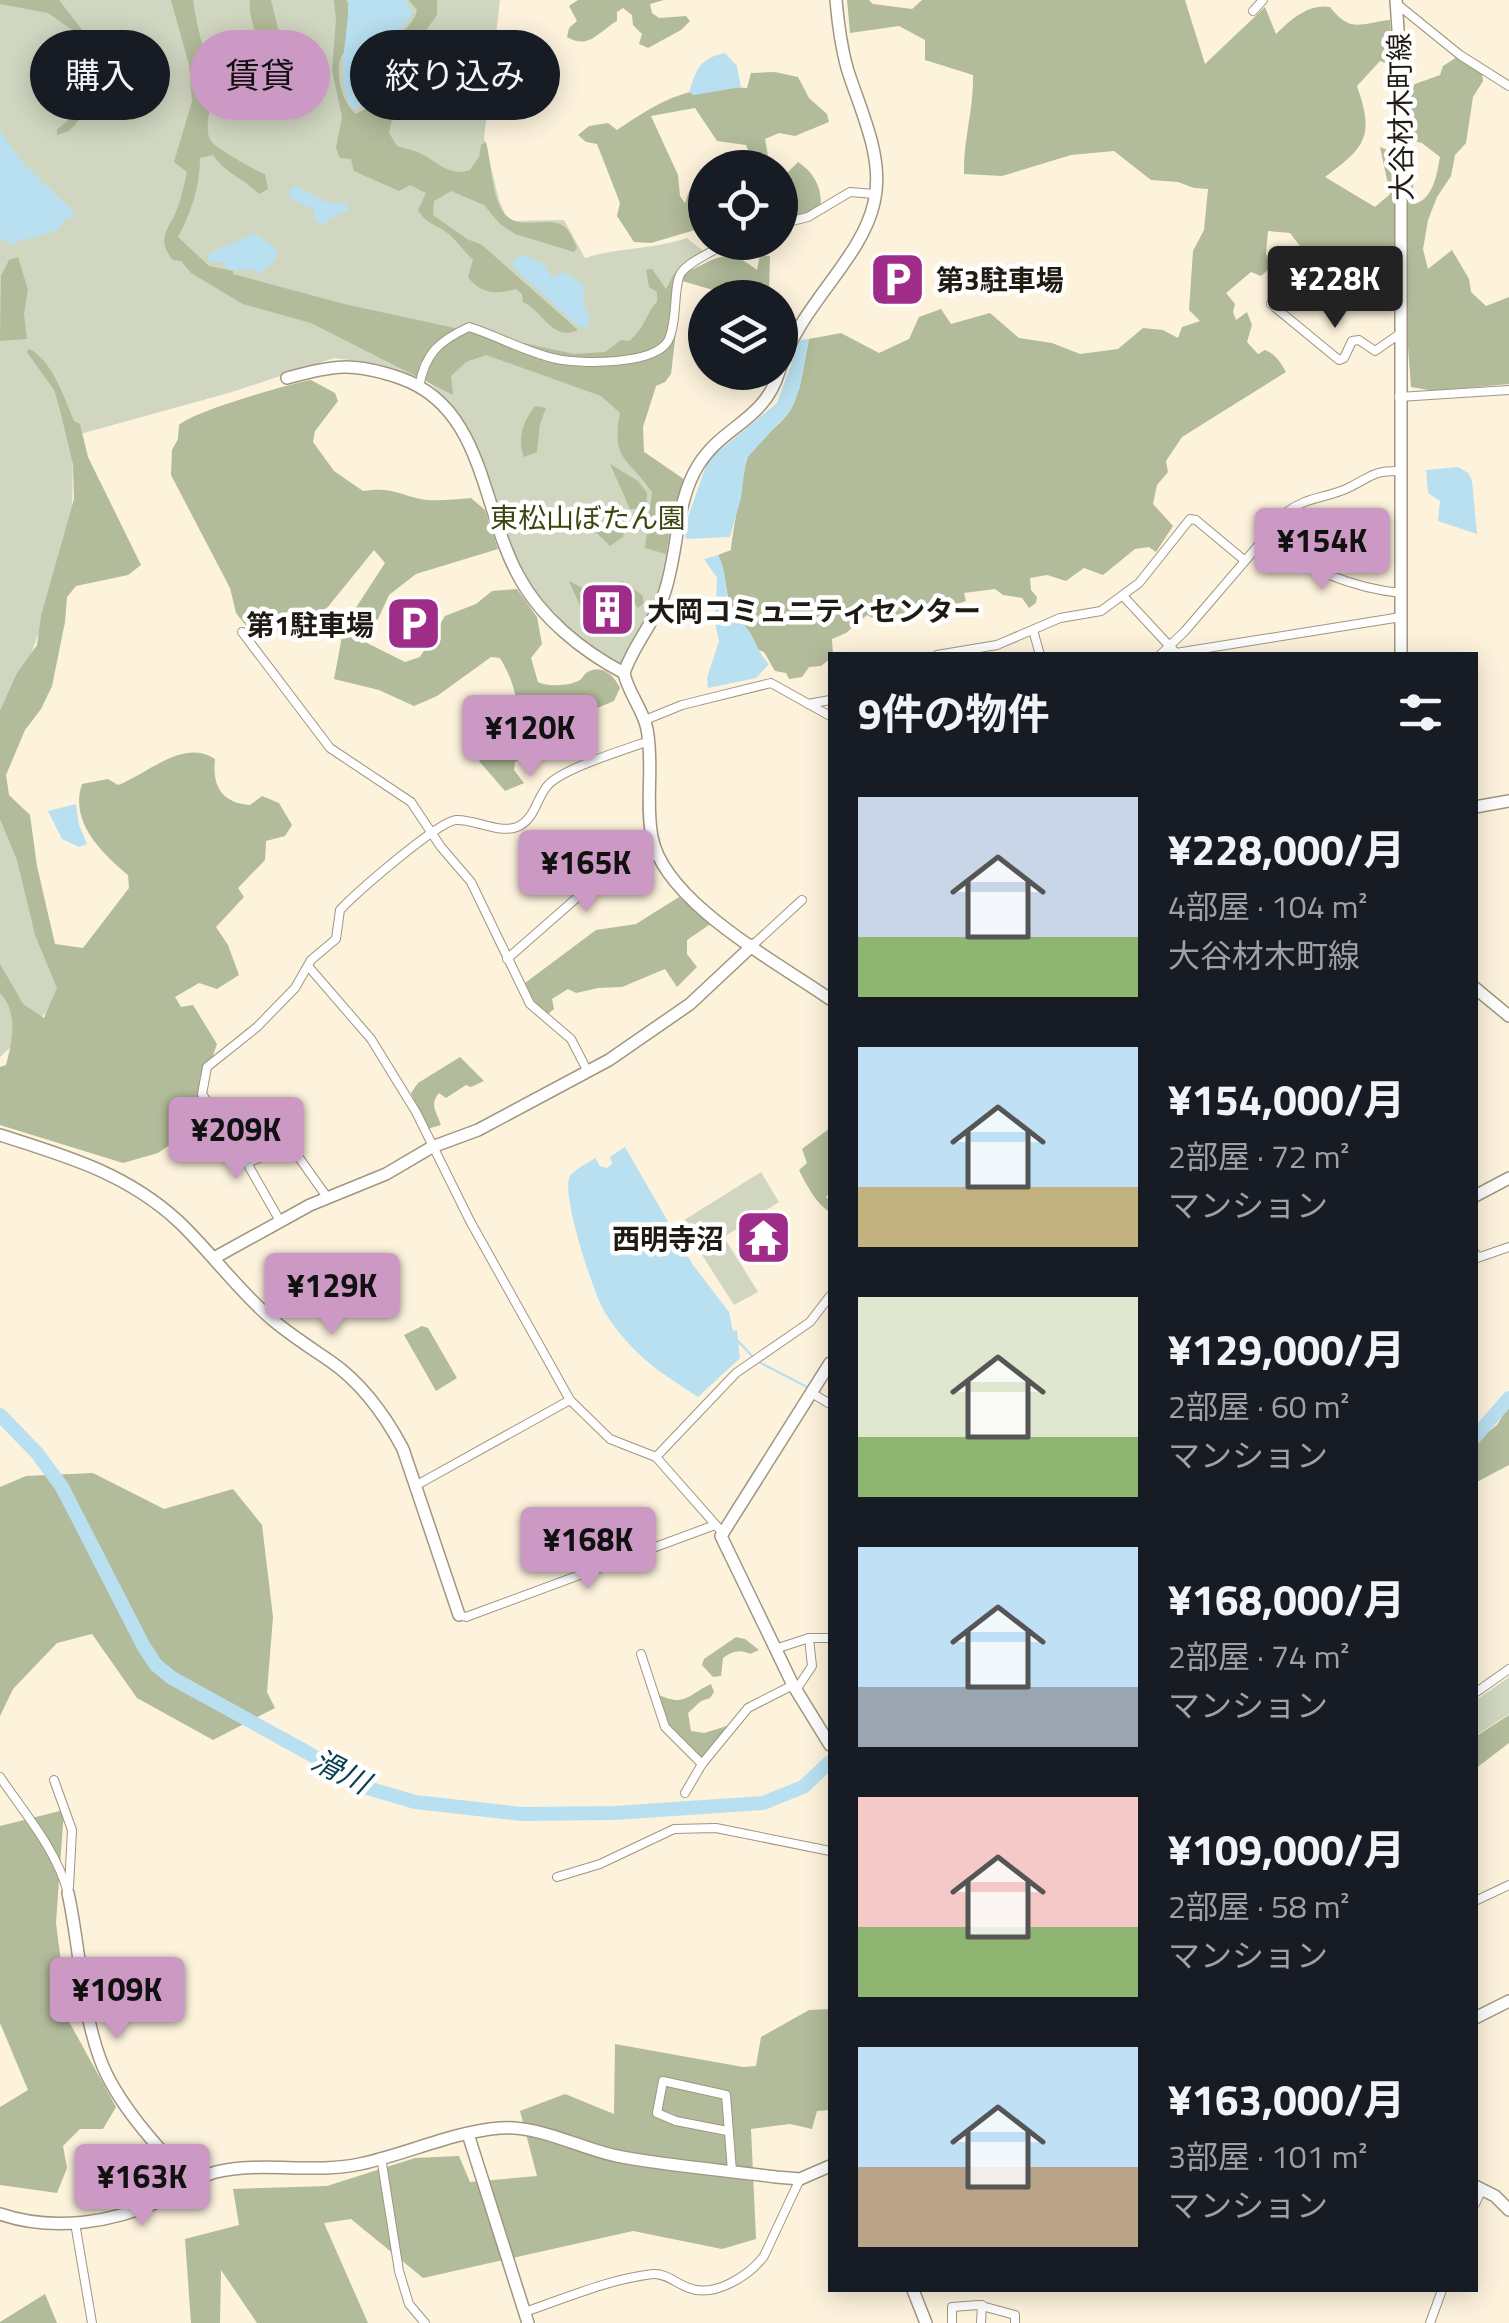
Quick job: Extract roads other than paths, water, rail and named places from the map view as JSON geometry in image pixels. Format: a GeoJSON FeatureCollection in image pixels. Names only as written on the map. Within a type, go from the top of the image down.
{"type":"FeatureCollection","features":[{"type":"Feature","properties":{"kind":"street"},"geometry":{"type":"LineString","coordinates":[[798,328],[859,239],[876,194],[875,164],[846,65],[836,0]]}},
{"type":"Feature","properties":{"kind":"street"},"geometry":{"type":"LineString","coordinates":[[1253,11],[1263,0]]}},
{"type":"Feature","properties":{"kind":"street"},"geometry":{"type":"LineString","coordinates":[[1396,2],[1460,55],[1509,86]]}},
{"type":"Feature","properties":{"kind":"street","name":"大谷材木町線"},"geometry":{"type":"LineString","coordinates":[[1396,2],[1401,48],[1401,652]]}},
{"type":"Feature","properties":{"kind":"street"},"geometry":{"type":"LineString","coordinates":[[798,220],[850,192],[876,194]]}},
{"type":"Feature","properties":{"kind":"street"},"geometry":{"type":"LineString","coordinates":[[419,387],[430,351],[469,327],[554,358],[618,360],[652,355],[666,345],[670,336],[682,270],[698,260]]}},
{"type":"Feature","properties":{"kind":"street"},"geometry":{"type":"LineString","coordinates":[[1271,304],[1339,360],[1352,341],[1360,340],[1375,351],[1401,333]]}},
{"type":"Feature","properties":{"kind":"street"},"geometry":{"type":"LineString","coordinates":[[288,378],[334,365],[378,371],[441,400],[460,426],[508,554],[534,601],[584,648],[624,673],[645,720],[652,837],[671,881],[692,902],[828,997]]}},
{"type":"Feature","properties":{"kind":"street"},"geometry":{"type":"LineString","coordinates":[[624,673],[663,598],[694,472],[716,444],[767,401],[771,390]]}},
{"type":"Feature","properties":{"kind":"street"},"geometry":{"type":"LineString","coordinates":[[1399,397],[1509,390]]}},
{"type":"Feature","properties":{"kind":"street"},"geometry":{"type":"LineString","coordinates":[[1163,652],[1287,512],[1307,499],[1342,490],[1372,472],[1401,471]]}},
{"type":"Feature","properties":{"kind":"street"},"geometry":{"type":"LineString","coordinates":[[954,652],[997,645],[1060,618],[1102,611],[1124,597],[1159,561],[1190,520],[1196,520],[1244,560]]}},
{"type":"Feature","properties":{"kind":"street"},"geometry":{"type":"LineString","coordinates":[[1260,542],[1302,566],[1368,590],[1401,593]]}},
{"type":"Feature","properties":{"kind":"street"},"geometry":{"type":"LineString","coordinates":[[1124,597],[1174,652]]}},
{"type":"Feature","properties":{"kind":"street"},"geometry":{"type":"LineString","coordinates":[[1194,652],[1401,617]]}},
{"type":"Feature","properties":{"kind":"street"},"geometry":{"type":"LineString","coordinates":[[1033,630],[1039,652]]}},
{"type":"Feature","properties":{"kind":"street"},"geometry":{"type":"LineString","coordinates":[[242,632],[330,748],[410,802],[471,882],[530,1004],[572,1040],[588,1072]]}},
{"type":"Feature","properties":{"kind":"street"},"geometry":{"type":"LineString","coordinates":[[645,720],[682,705],[766,684],[777,685],[828,715]]}},
{"type":"Feature","properties":{"kind":"street"},"geometry":{"type":"LineString","coordinates":[[808,704],[828,700]]}},
{"type":"Feature","properties":{"kind":"street"},"geometry":{"type":"LineString","coordinates":[[280,1221],[202,1094],[207,1067],[295,988],[308,966],[336,938],[340,910],[432,832],[456,820],[520,826],[530,818],[550,783],[649,741]]}},
{"type":"Feature","properties":{"kind":"street"},"geometry":{"type":"LineString","coordinates":[[1478,807],[1509,802]]}},
{"type":"Feature","properties":{"kind":"street"},"geometry":{"type":"LineString","coordinates":[[507,958],[604,874],[657,855]]}},
{"type":"Feature","properties":{"kind":"street"},"geometry":{"type":"LineString","coordinates":[[214,1258],[327,1197],[386,1174],[432,1147],[478,1130],[588,1072],[690,1004],[802,900]]}},
{"type":"Feature","properties":{"kind":"street"},"geometry":{"type":"LineString","coordinates":[[308,966],[372,1039],[416,1112],[570,1400],[610,1438],[656,1457],[718,1528],[723,1546],[794,1687],[828,1742]]}},
{"type":"Feature","properties":{"kind":"street"},"geometry":{"type":"LineString","coordinates":[[1478,990],[1509,1016]]}},
{"type":"Feature","properties":{"kind":"street"},"geometry":{"type":"LineString","coordinates":[[0,1135],[118,1176],[176,1220],[270,1318],[334,1363],[364,1391],[390,1424],[402,1449],[459,1615],[466,1617],[718,1528],[828,1366]]}},
{"type":"Feature","properties":{"kind":"street"},"geometry":{"type":"LineString","coordinates":[[247,1163],[290,1145],[327,1197]]}},
{"type":"Feature","properties":{"kind":"street"},"geometry":{"type":"LineString","coordinates":[[1478,1194],[1509,1178]]}},
{"type":"Feature","properties":{"kind":"street"},"geometry":{"type":"LineString","coordinates":[[1478,1258],[1509,1247]]}},
{"type":"Feature","properties":{"kind":"street"},"geometry":{"type":"LineString","coordinates":[[656,1457],[736,1373],[810,1322],[828,1299]]}},
{"type":"Feature","properties":{"kind":"street"},"geometry":{"type":"LineString","coordinates":[[810,1392],[828,1403]]}},
{"type":"Feature","properties":{"kind":"street"},"geometry":{"type":"LineString","coordinates":[[415,1486],[570,1400]]}},
{"type":"Feature","properties":{"kind":"street"},"geometry":{"type":"LineString","coordinates":[[775,1650],[808,1638],[828,1638]]}},
{"type":"Feature","properties":{"kind":"street"},"geometry":{"type":"LineString","coordinates":[[686,1793],[702,1764],[748,1708],[794,1687],[812,1666],[808,1638]]}},
{"type":"Feature","properties":{"kind":"street"},"geometry":{"type":"LineString","coordinates":[[641,1654],[665,1727],[702,1764]]}},
{"type":"Feature","properties":{"kind":"street"},"geometry":{"type":"LineString","coordinates":[[1478,1690],[1509,1669]]}},
{"type":"Feature","properties":{"kind":"street"},"geometry":{"type":"LineString","coordinates":[[0,1776],[63,1874],[99,2057],[112,2084],[148,2135],[190,2182]]}},
{"type":"Feature","properties":{"kind":"street"},"geometry":{"type":"LineString","coordinates":[[54,1780],[72,1830],[68,1893]]}},
{"type":"Feature","properties":{"kind":"street"},"geometry":{"type":"LineString","coordinates":[[558,1878],[600,1864],[674,1829],[716,1828],[828,1852]]}},
{"type":"Feature","properties":{"kind":"street"},"geometry":{"type":"LineString","coordinates":[[1478,1900],[1509,1885]]}},
{"type":"Feature","properties":{"kind":"street"},"geometry":{"type":"LineString","coordinates":[[1478,2016],[1509,2001]]}},
{"type":"Feature","properties":{"kind":"street"},"geometry":{"type":"LineString","coordinates":[[727,2131],[657,2114],[663,2081],[726,2095],[732,2171]]}},
{"type":"Feature","properties":{"kind":"street"},"geometry":{"type":"LineString","coordinates":[[0,2214],[23,2222],[74,2224],[144,2208],[190,2182],[222,2171],[324,2169],[504,2128],[522,2128],[623,2157],[732,2171],[800,2179],[828,2168]]}},
{"type":"Feature","properties":{"kind":"street"},"geometry":{"type":"LineString","coordinates":[[468,2134],[526,2318],[593,2288],[654,2274],[702,2291],[733,2281],[764,2256],[800,2179]]}},
{"type":"Feature","properties":{"kind":"street"},"geometry":{"type":"LineString","coordinates":[[382,2157],[399,2271],[409,2304],[425,2323]]}},
{"type":"Feature","properties":{"kind":"street"},"geometry":{"type":"LineString","coordinates":[[1479,2187],[1504,2202],[1509,2210]]}},
{"type":"Feature","properties":{"kind":"street"},"geometry":{"type":"LineString","coordinates":[[74,2224],[92,2323]]}},
{"type":"Feature","properties":{"kind":"street"},"geometry":{"type":"LineString","coordinates":[[914,2292],[926,2323]]}},
{"type":"Feature","properties":{"kind":"street"},"geometry":{"type":"LineString","coordinates":[[1430,2323],[1441,2292]]}},
{"type":"Feature","properties":{"kind":"street"},"geometry":{"type":"LineString","coordinates":[[981,2323],[982,2305]]}},
{"type":"Feature","properties":{"kind":"street"},"geometry":{"type":"LineString","coordinates":[[952,2323],[952,2307],[982,2305],[1015,2315],[1015,2323]]}},
{"type":"Feature","properties":{"kind":"water"},"geometry":{"type":"Polygon","coordinates":[[[348,0],[405,0],[413,12],[400,30],[350,30],[350,105],[343,69],[348,0]]]}},
{"type":"Feature","properties":{"kind":"water"},"geometry":{"type":"Polygon","coordinates":[[[725,53],[737,66],[741,87],[694,95],[689,92],[700,66],[725,53]]]}},
{"type":"Feature","properties":{"kind":"water"},"geometry":{"type":"Polygon","coordinates":[[[0,130],[20,160],[72,210],[75,217],[65,219],[58,230],[10,244],[0,239],[0,130]]]}},
{"type":"Feature","properties":{"kind":"water"},"geometry":{"type":"Polygon","coordinates":[[[296,186],[328,203],[345,203],[349,211],[328,219],[326,224],[315,222],[314,210],[290,198],[289,191],[296,186]]]}},
{"type":"Feature","properties":{"kind":"water"},"geometry":{"type":"Polygon","coordinates":[[[254,232],[278,251],[275,260],[258,275],[252,269],[229,270],[222,262],[209,262],[208,255],[254,232]]]}},
{"type":"Feature","properties":{"kind":"water"},"geometry":{"type":"Polygon","coordinates":[[[524,254],[544,265],[552,277],[565,272],[584,285],[587,330],[515,269],[512,261],[524,254]]]}},
{"type":"Feature","properties":{"kind":"water"},"geometry":{"type":"Polygon","coordinates":[[[809,339],[800,387],[790,411],[746,459],[730,537],[686,539],[684,528],[708,460],[777,403],[782,390],[798,390],[800,340],[809,339]]]}},
{"type":"Feature","properties":{"kind":"water"},"geometry":{"type":"Polygon","coordinates":[[[1458,467],[1472,480],[1477,534],[1438,521],[1440,501],[1428,493],[1426,470],[1458,467]]]}},
{"type":"Feature","properties":{"kind":"water"},"geometry":{"type":"Polygon","coordinates":[[[718,555],[731,608],[769,664],[756,678],[708,688],[707,678],[719,641],[715,622],[717,578],[704,559],[718,555]]]}},
{"type":"Feature","properties":{"kind":"water"},"geometry":{"type":"Polygon","coordinates":[[[76,804],[87,844],[79,847],[62,839],[48,811],[76,804]]]}},
{"type":"Feature","properties":{"kind":"water","name":"西明寺沼"},"geometry":{"type":"Polygon","coordinates":[[[625,1147],[693,1265],[729,1312],[733,1331],[737,1330],[740,1358],[698,1397],[646,1361],[616,1328],[598,1299],[579,1242],[570,1201],[570,1176],[595,1158],[607,1168],[612,1164],[610,1157],[625,1147]]]}},
{"type":"Feature","properties":{"kind":"waterway"},"geometry":{"type":"LineString","coordinates":[[738,1341],[753,1357]]}},
{"type":"Feature","properties":{"kind":"waterway"},"geometry":{"type":"LineString","coordinates":[[759,1362],[809,1388]]}},
{"type":"Feature","properties":{"kind":"waterway"},"geometry":{"type":"LineString","coordinates":[[816,1392],[828,1398]]}},
{"type":"Feature","properties":{"kind":"waterway","name":"滑川"},"geometry":{"type":"LineString","coordinates":[[1478,1434],[1509,1398]]}},
{"type":"Feature","properties":{"kind":"waterway","name":"滑川"},"geometry":{"type":"LineString","coordinates":[[0,1415],[37,1453],[62,1487],[156,1665],[172,1678],[361,1786],[415,1802],[522,1814],[614,1813],[763,1803],[803,1787],[828,1764]]}},
{"type":"Feature","properties":{"kind":"place","name":"第3駐車場"},"geometry":{"type":"Point","coordinates":[897,279]}},
{"type":"Feature","properties":{"kind":"place","name":"大岡コミュニティセンター"},"geometry":{"type":"Point","coordinates":[608,610]}},
{"type":"Feature","properties":{"kind":"place","name":"第1駐車場"},"geometry":{"type":"Point","coordinates":[413,624]}},
{"type":"Feature","properties":{"kind":"place","name":"西明寺沼"},"geometry":{"type":"Point","coordinates":[763,1238]}},
{"type":"Feature","properties":{"kind":"park label","name":"東松山ぼたん園"},"geometry":{"type":"Point","coordinates":[588,517]}}]}
